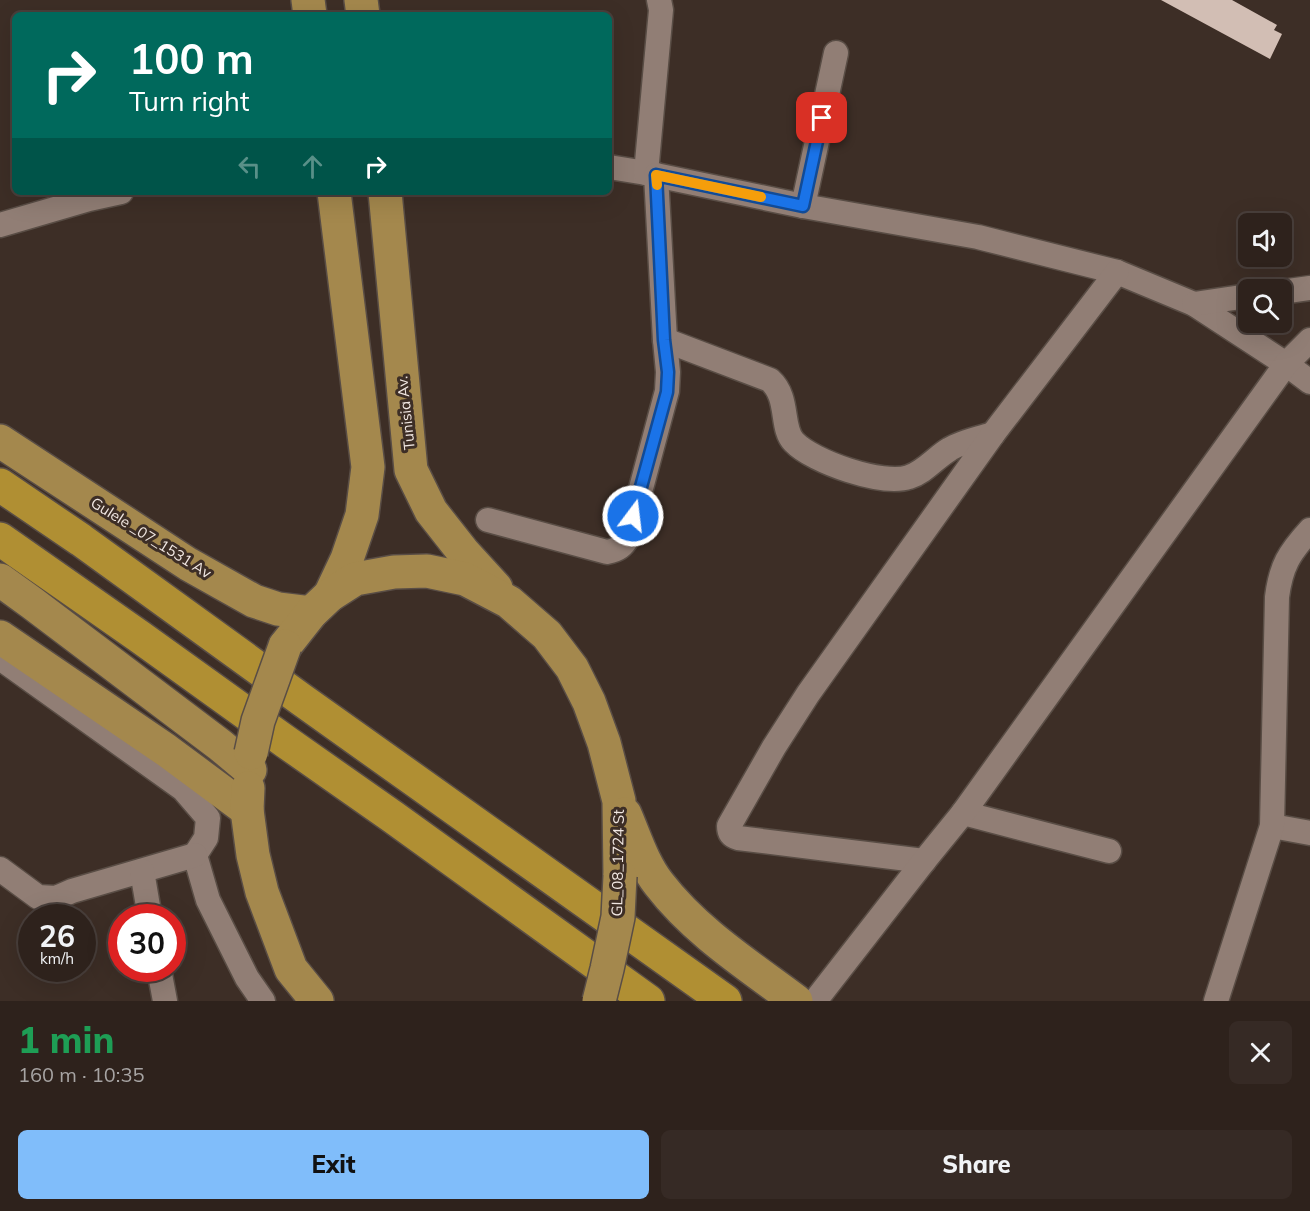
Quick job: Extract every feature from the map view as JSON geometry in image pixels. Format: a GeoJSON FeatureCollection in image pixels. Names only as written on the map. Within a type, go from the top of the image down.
{"type":"FeatureCollection","features":[{"type":"Feature","properties":{"kind":"highway"},"geometry":{"type":"LineString","coordinates":[[0,485],[81,540],[725,1001]]}},
{"type":"Feature","properties":{"kind":"highway"},"geometry":{"type":"LineString","coordinates":[[0,539],[648,1001]]}},
{"type":"Feature","properties":{"kind":"main road"},"geometry":{"type":"LineString","coordinates":[[320,604],[347,559],[362,515],[368,467],[334,195]]}},
{"type":"Feature","properties":{"kind":"main road","name":"Tunisia Av."},"geometry":{"type":"LineString","coordinates":[[384,195],[411,470],[431,511],[464,553],[509,603]]}},
{"type":"Feature","properties":{"kind":"main road","name":"Gulele _07_1531 Av"},"geometry":{"type":"LineString","coordinates":[[0,441],[188,564],[254,601],[278,609],[320,604]]}},
{"type":"Feature","properties":{"kind":"main road","name":"GL_08_1724 St"},"geometry":{"type":"LineString","coordinates":[[317,1001],[291,969],[262,892],[253,855],[247,810],[250,761],[258,721],[285,646],[320,604],[355,579],[393,572],[427,571],[465,579],[509,603],[547,635],[572,668],[589,702],[604,743],[619,801],[618,917],[599,1001]]}},
{"type":"Feature","properties":{"kind":"main road"},"geometry":{"type":"LineString","coordinates":[[0,580],[220,745],[250,761]]}},
{"type":"Feature","properties":{"kind":"main road"},"geometry":{"type":"LineString","coordinates":[[0,637],[166,750],[247,810]]}},
{"type":"Feature","properties":{"kind":"main road"},"geometry":{"type":"LineString","coordinates":[[619,801],[648,867],[669,896],[711,938],[796,1001]]}},
{"type":"Feature","properties":{"kind":"street"},"geometry":{"type":"LineString","coordinates":[[488,520],[607,552],[615,551],[624,545],[628,537],[667,392],[668,372],[651,174],[661,10],[659,0]]}},
{"type":"Feature","properties":{"kind":"street"},"geometry":{"type":"LineString","coordinates":[[803,206],[836,53]]}},
{"type":"Feature","properties":{"kind":"street"},"geometry":{"type":"LineString","coordinates":[[612,168],[803,206],[978,237],[1117,272],[1194,304],[1310,382]]}},
{"type":"Feature","properties":{"kind":"street"},"geometry":{"type":"LineString","coordinates":[[0,225],[107,195]]}},
{"type":"Feature","properties":{"kind":"street"},"geometry":{"type":"LineString","coordinates":[[924,861],[732,837],[729,826],[774,747],[808,694],[993,434],[1117,272]]}},
{"type":"Feature","properties":{"kind":"street"},"geometry":{"type":"LineString","coordinates":[[1292,290],[1310,288]]}},
{"type":"Feature","properties":{"kind":"street"},"geometry":{"type":"LineString","coordinates":[[1194,304],[1238,297]]}},
{"type":"Feature","properties":{"kind":"street"},"geometry":{"type":"LineString","coordinates":[[664,340],[770,380],[776,385],[781,395],[792,441],[822,461],[854,473],[897,480],[909,477],[923,470],[951,448],[993,434]]}},
{"type":"Feature","properties":{"kind":"street"},"geometry":{"type":"LineString","coordinates":[[815,1001],[963,813],[1286,364],[1310,340]]}},
{"type":"Feature","properties":{"kind":"street"},"geometry":{"type":"LineString","coordinates":[[1216,1001],[1272,826],[1276,597],[1286,561],[1307,540]]}},
{"type":"Feature","properties":{"kind":"street"},"geometry":{"type":"LineString","coordinates":[[0,658],[183,789],[208,818],[206,838],[195,855],[72,891],[56,898],[38,897],[0,868]]}},
{"type":"Feature","properties":{"kind":"street"},"geometry":{"type":"LineString","coordinates":[[963,813],[1109,851]]}},
{"type":"Feature","properties":{"kind":"street"},"geometry":{"type":"LineString","coordinates":[[1272,826],[1310,833]]}},
{"type":"Feature","properties":{"kind":"street"},"geometry":{"type":"LineString","coordinates":[[195,855],[208,900],[247,978],[263,1001]]}},
{"type":"Feature","properties":{"kind":"street"},"geometry":{"type":"LineString","coordinates":[[142,871],[148,904]]}},
{"type":"Feature","properties":{"kind":"street"},"geometry":{"type":"LineString","coordinates":[[161,982],[165,1001]]}},
{"type":"Feature","properties":{"kind":"building"},"geometry":{"type":"Polygon","coordinates":[[[1161,0],[1232,0],[1277,25],[1274,30],[1282,34],[1270,59],[1161,0]]]}},
{"type":"Feature","properties":{"kind":"slow traffic"},"geometry":{"type":"LineString","coordinates":[[657,185],[656,175],[761,197]]}},
{"type":"Feature","properties":{"kind":"route"},"geometry":{"type":"LineString","coordinates":[[633,516],[667,392],[668,372],[664,340],[656,175],[803,206],[822,118]]}}]}
